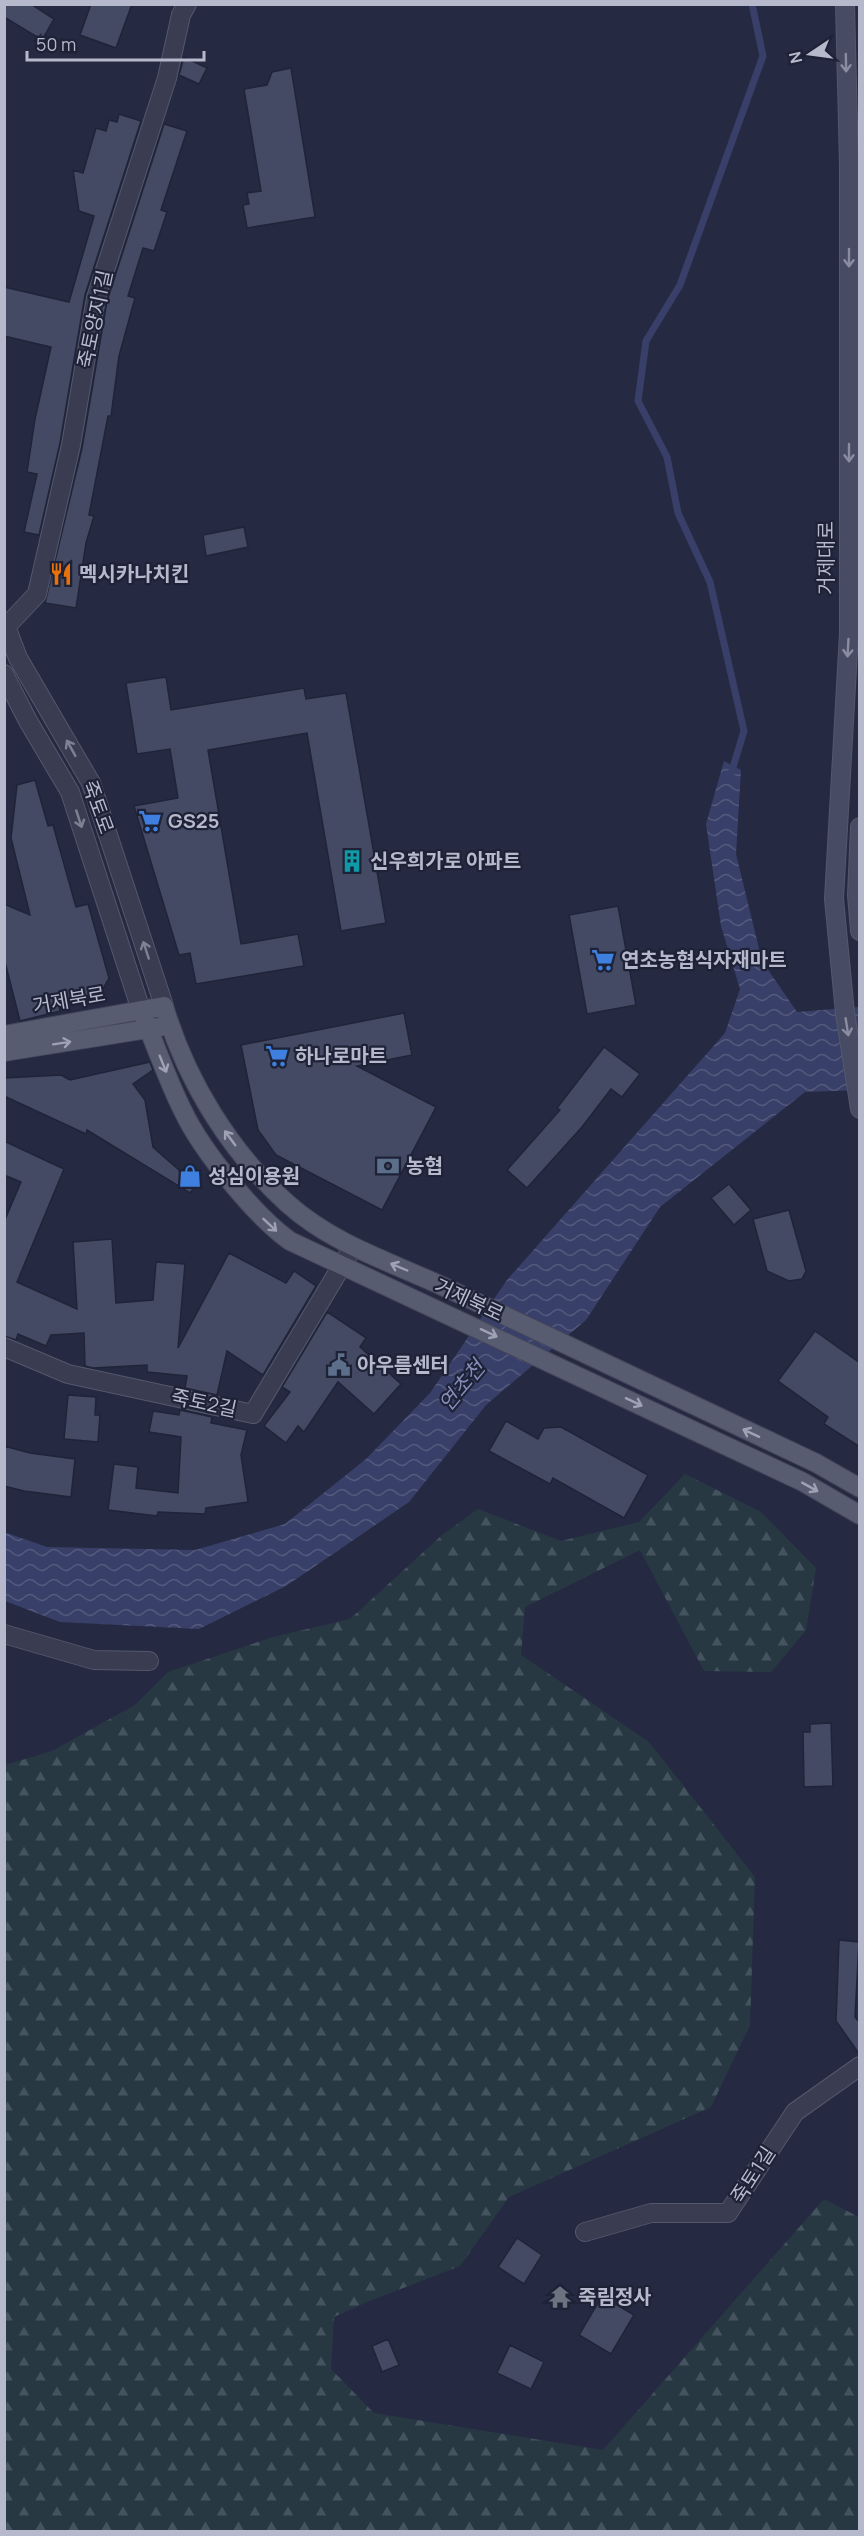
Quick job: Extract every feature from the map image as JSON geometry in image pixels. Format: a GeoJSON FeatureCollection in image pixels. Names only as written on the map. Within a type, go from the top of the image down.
{"type":"FeatureCollection","features":[{"type":"Feature","properties":{"kind":"main road","name":"거제대로"},"geometry":{"type":"LineString","coordinates":[[845,4],[849,164],[849,633],[834,900],[860,1109]]}},
{"type":"Feature","properties":{"kind":"main road"},"geometry":{"type":"LineString","coordinates":[[860,827],[857,894],[860,931]]}},
{"type":"Feature","properties":{"kind":"main road","name":"거제북로"},"geometry":{"type":"LineString","coordinates":[[4,1035],[164,1006],[170,1026],[206,1105],[238,1149],[287,1203],[319,1229],[353,1247],[452,1290],[816,1463],[860,1488]]}},
{"type":"Feature","properties":{"kind":"main road","name":"거제북로"},"geometry":{"type":"LineString","coordinates":[[141,1010],[184,1113],[220,1167],[256,1211],[290,1241],[803,1482],[860,1515]]}},
{"type":"Feature","properties":{"kind":"main road","name":"거제북로"},"geometry":{"type":"LineString","coordinates":[[4,1052],[170,1026]]}},
{"type":"Feature","properties":{"kind":"street","name":"죽토양지1길"},"geometry":{"type":"LineString","coordinates":[[5,626],[37,594],[71,445],[96,298],[167,78],[181,15],[187,4]]}},
{"type":"Feature","properties":{"kind":"street","name":"죽토로"},"geometry":{"type":"LineString","coordinates":[[5,626],[18,658],[91,783],[164,1006]]}},
{"type":"Feature","properties":{"kind":"street","name":"죽토로"},"geometry":{"type":"LineString","coordinates":[[4,674],[28,721],[70,792],[141,1010]]}},
{"type":"Feature","properties":{"kind":"street","name":"죽토2길"},"geometry":{"type":"LineString","coordinates":[[4,1347],[68,1374],[253,1414],[353,1247]]}},
{"type":"Feature","properties":{"kind":"street"},"geometry":{"type":"LineString","coordinates":[[4,1634],[94,1660],[149,1661]]}},
{"type":"Feature","properties":{"kind":"street","name":"죽토1길"},"geometry":{"type":"LineString","coordinates":[[585,2232],[651,2213],[728,2213],[795,2112],[860,2066]]}},
{"type":"Feature","properties":{"kind":"green space"},"geometry":{"type":"Polygon","coordinates":[[[685,1474],[761,1512],[816,1568],[806,1630],[771,1672],[704,1671],[640,1550],[525,1607],[521,1655],[649,1742],[755,1877],[750,2025],[711,2107],[509,2197],[460,2266],[334,2317],[331,2369],[374,2413],[603,2450],[824,2199],[859,2217],[859,2531],[5,2531],[5,1765],[52,1751],[135,1705],[168,1672],[273,1637],[350,1619],[441,1536],[478,1509],[561,1541],[639,1522],[685,1474]]]}},
{"type":"Feature","properties":{"kind":"water","name":"연초천"},"geometry":{"type":"Polygon","coordinates":[[[724,761],[741,770],[736,854],[762,961],[797,1012],[859,1007],[859,1090],[805,1092],[660,1207],[586,1320],[486,1405],[409,1502],[286,1586],[199,1629],[60,1622],[5,1601],[4,1532],[47,1547],[195,1550],[285,1524],[366,1459],[430,1393],[507,1280],[725,1033],[740,989],[721,926],[706,824],[724,761]]]}},
{"type":"Feature","properties":{"kind":"building"},"geometry":{"type":"Polygon","coordinates":[[[4,4],[31,4],[54,19],[42,40],[4,17],[4,4]]]}},
{"type":"Feature","properties":{"kind":"building"},"geometry":{"type":"Polygon","coordinates":[[[91,4],[132,4],[116,48],[80,35],[91,4]]]}},
{"type":"Feature","properties":{"kind":"building"},"geometry":{"type":"Polygon","coordinates":[[[184,57],[207,68],[199,84],[179,75],[184,57]]]}},
{"type":"Feature","properties":{"kind":"building"},"geometry":{"type":"Polygon","coordinates":[[[291,68],[315,217],[247,228],[243,205],[249,204],[247,193],[261,191],[244,89],[267,85],[272,72],[291,68]]]}},
{"type":"Feature","properties":{"kind":"building"},"geometry":{"type":"Polygon","coordinates":[[[119,114],[141,121],[85,295],[60,443],[39,535],[24,532],[37,474],[27,472],[35,419],[51,347],[4,336],[4,287],[69,302],[94,216],[79,211],[73,170],[83,173],[96,128],[106,131],[109,120],[117,122],[119,114]]]}},
{"type":"Feature","properties":{"kind":"building"},"geometry":{"type":"Polygon","coordinates":[[[164,124],[187,131],[161,210],[167,212],[154,251],[143,248],[128,296],[135,298],[119,356],[111,416],[108,416],[89,515],[94,516],[86,543],[76,608],[45,603],[82,448],[107,301],[164,124]]]}},
{"type":"Feature","properties":{"kind":"building"},"geometry":{"type":"Polygon","coordinates":[[[244,527],[248,547],[206,556],[203,535],[244,527]]]}},
{"type":"Feature","properties":{"kind":"building","name":"신우희가로 아파트"},"geometry":{"type":"Polygon","coordinates":[[[166,677],[171,710],[304,688],[306,699],[346,693],[386,923],[341,931],[307,733],[208,750],[241,944],[298,934],[304,966],[196,984],[190,953],[179,955],[134,806],[178,798],[170,749],[137,754],[126,683],[166,677]]]}},
{"type":"Feature","properties":{"kind":"building"},"geometry":{"type":"Polygon","coordinates":[[[35,780],[48,826],[53,825],[76,907],[88,904],[109,978],[100,994],[59,1006],[60,1011],[20,1021],[4,958],[4,904],[30,915],[11,838],[17,785],[35,780]]]}},
{"type":"Feature","properties":{"kind":"building","name":"연초농협식자재마트"},"geometry":{"type":"Polygon","coordinates":[[[618,906],[636,1005],[587,1014],[569,915],[618,906]]]}},
{"type":"Feature","properties":{"kind":"building"},"geometry":{"type":"Polygon","coordinates":[[[404,1013],[412,1055],[357,1066],[436,1107],[382,1210],[276,1155],[258,1130],[241,1045],[404,1013]]]}},
{"type":"Feature","properties":{"kind":"building"},"geometry":{"type":"Polygon","coordinates":[[[604,1047],[640,1074],[622,1097],[611,1089],[582,1127],[527,1188],[507,1170],[560,1110],[557,1108],[604,1047]]]}},
{"type":"Feature","properties":{"kind":"building"},"geometry":{"type":"Polygon","coordinates":[[[150,1062],[153,1070],[133,1084],[145,1100],[153,1147],[196,1185],[190,1193],[87,1130],[86,1134],[4,1096],[4,1078],[61,1075],[70,1080],[150,1062]]]}},
{"type":"Feature","properties":{"kind":"building"},"geometry":{"type":"Polygon","coordinates":[[[4,1141],[64,1169],[17,1282],[77,1309],[73,1242],[112,1239],[116,1303],[153,1300],[156,1262],[185,1264],[178,1348],[229,1253],[286,1283],[294,1271],[316,1286],[263,1375],[227,1351],[217,1395],[185,1388],[187,1376],[147,1372],[147,1365],[93,1368],[85,1366],[84,1333],[51,1335],[46,1346],[18,1334],[16,1340],[4,1336],[4,1222],[21,1182],[4,1175],[4,1141]]]}},
{"type":"Feature","properties":{"kind":"building"},"geometry":{"type":"Polygon","coordinates":[[[729,1184],[751,1210],[734,1225],[711,1198],[729,1184]]]}},
{"type":"Feature","properties":{"kind":"building"},"geometry":{"type":"Polygon","coordinates":[[[789,1210],[806,1271],[802,1279],[789,1281],[767,1271],[753,1219],[789,1210]]]}},
{"type":"Feature","properties":{"kind":"building"},"geometry":{"type":"Polygon","coordinates":[[[327,1312],[366,1338],[360,1347],[401,1384],[374,1414],[338,1382],[304,1432],[298,1426],[286,1443],[264,1426],[290,1392],[282,1387],[327,1312]]]}},
{"type":"Feature","properties":{"kind":"building"},"geometry":{"type":"Polygon","coordinates":[[[815,1331],[860,1363],[860,1447],[824,1424],[828,1417],[778,1381],[815,1331]]]}},
{"type":"Feature","properties":{"kind":"building"},"geometry":{"type":"Polygon","coordinates":[[[68,1395],[96,1397],[95,1415],[100,1415],[98,1442],[64,1439],[68,1395]]]}},
{"type":"Feature","properties":{"kind":"building"},"geometry":{"type":"Polygon","coordinates":[[[180,1410],[212,1417],[211,1423],[247,1430],[241,1455],[248,1502],[206,1508],[205,1514],[158,1512],[157,1516],[108,1510],[114,1464],[138,1467],[136,1488],[178,1493],[181,1437],[149,1432],[153,1411],[179,1415],[180,1410]]]}},
{"type":"Feature","properties":{"kind":"building"},"geometry":{"type":"Polygon","coordinates":[[[506,1421],[538,1439],[544,1428],[561,1427],[648,1475],[624,1518],[553,1478],[550,1484],[489,1451],[506,1421]]]}},
{"type":"Feature","properties":{"kind":"building"},"geometry":{"type":"Polygon","coordinates":[[[4,1446],[30,1453],[75,1459],[71,1497],[4,1486],[4,1446]]]}},
{"type":"Feature","properties":{"kind":"building"},"geometry":{"type":"Polygon","coordinates":[[[831,1723],[833,1786],[804,1787],[803,1732],[810,1732],[810,1724],[831,1723]]]}},
{"type":"Feature","properties":{"kind":"building"},"geometry":{"type":"Polygon","coordinates":[[[839,1940],[859,1942],[855,2017],[860,2023],[860,2055],[836,2021],[839,1940]]]}},
{"type":"Feature","properties":{"kind":"building"},"geometry":{"type":"Polygon","coordinates":[[[517,2238],[542,2255],[524,2284],[498,2267],[517,2238]]]}},
{"type":"Feature","properties":{"kind":"building"},"geometry":{"type":"Polygon","coordinates":[[[602,2296],[634,2315],[611,2354],[579,2335],[602,2296]]]}},
{"type":"Feature","properties":{"kind":"building"},"geometry":{"type":"Polygon","coordinates":[[[388,2339],[399,2365],[382,2372],[372,2346],[388,2339]]]}},
{"type":"Feature","properties":{"kind":"building"},"geometry":{"type":"Polygon","coordinates":[[[510,2345],[544,2362],[531,2389],[497,2373],[510,2345]]]}},
{"type":"Feature","properties":{"kind":"waterway"},"geometry":{"type":"LineString","coordinates":[[731,774],[744,731],[710,582],[678,513],[667,457],[638,401],[646,341],[680,285],[763,56],[752,4]]}},
{"type":"Feature","properties":{"kind":"place","name":"멕시카나치킨"},"geometry":{"type":"Point","coordinates":[61,574]}},
{"type":"Feature","properties":{"kind":"place","name":"GS25"},"geometry":{"type":"Point","coordinates":[150,821]}},
{"type":"Feature","properties":{"kind":"place","name":"신우희가로 아파트"},"geometry":{"type":"Point","coordinates":[352,861]}},
{"type":"Feature","properties":{"kind":"place","name":"연초농협식자재마트"},"geometry":{"type":"Point","coordinates":[603,960]}},
{"type":"Feature","properties":{"kind":"place","name":"하나로마트"},"geometry":{"type":"Point","coordinates":[277,1056]}},
{"type":"Feature","properties":{"kind":"place","name":"농협"},"geometry":{"type":"Point","coordinates":[388,1166]}},
{"type":"Feature","properties":{"kind":"place","name":"성심이용원"},"geometry":{"type":"Point","coordinates":[190,1176]}},
{"type":"Feature","properties":{"kind":"place","name":"아우름센터"},"geometry":{"type":"Point","coordinates":[339,1365]}},
{"type":"Feature","properties":{"kind":"place","name":"죽림정사"},"geometry":{"type":"Point","coordinates":[560,2297]}}]}
